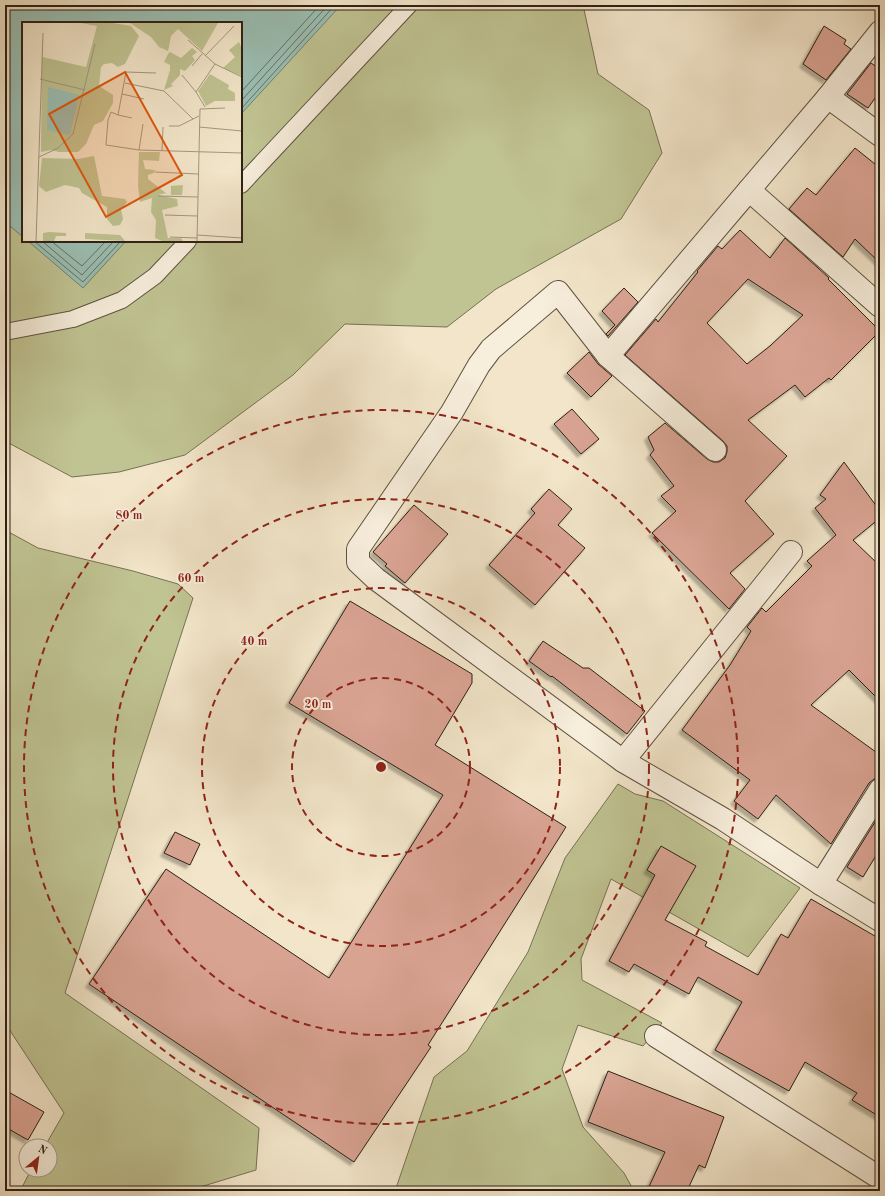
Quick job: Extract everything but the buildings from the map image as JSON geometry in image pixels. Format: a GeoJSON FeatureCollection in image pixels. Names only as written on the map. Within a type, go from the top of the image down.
{"type":"FeatureCollection","features":[{"type":"Feature","properties":{"kind":"street"},"geometry":{"type":"LineString","coordinates":[[608,356],[828,97],[880,32]]}},
{"type":"Feature","properties":{"kind":"street"},"geometry":{"type":"LineString","coordinates":[[828,97],[880,135]]}},
{"type":"Feature","properties":{"kind":"street"},"geometry":{"type":"LineString","coordinates":[[749,190],[880,306]]}},
{"type":"Feature","properties":{"kind":"street"},"geometry":{"type":"LineString","coordinates":[[715,450],[608,356],[558,292],[491,348],[479,365],[452,412],[358,549],[358,562],[376,579],[623,761],[722,819],[821,884],[880,920]]}},
{"type":"Feature","properties":{"kind":"street"},"geometry":{"type":"LineString","coordinates":[[623,761],[791,552]]}},
{"type":"Feature","properties":{"kind":"street"},"geometry":{"type":"LineString","coordinates":[[821,884],[880,790]]}},
{"type":"Feature","properties":{"kind":"street"},"geometry":{"type":"LineString","coordinates":[[656,1036],[880,1178]]}},
{"type":"Feature","properties":{"kind":"lane"},"geometry":{"type":"LineString","coordinates":[[242,184],[409,5]]}},
{"type":"Feature","properties":{"kind":"lane"},"geometry":{"type":"LineString","coordinates":[[5,332],[73,319],[122,300],[155,276],[187,242]]}},
{"type":"Feature","properties":{"kind":"green space"},"geometry":{"type":"Polygon","coordinates":[[[5,5],[583,5],[598,74],[649,110],[662,153],[621,219],[496,289],[447,327],[345,324],[293,375],[185,455],[119,472],[72,477],[5,441],[5,5]]]}},
{"type":"Feature","properties":{"kind":"green space"},"geometry":{"type":"Polygon","coordinates":[[[5,530],[38,548],[133,571],[178,584],[193,598],[65,993],[259,1128],[256,1170],[187,1191],[20,1191],[27,1178],[58,1178],[58,1138],[50,1138],[64,1113],[5,1023],[5,530]]]}},
{"type":"Feature","properties":{"kind":"green space"},"geometry":{"type":"Polygon","coordinates":[[[618,784],[635,794],[663,801],[800,888],[748,957],[611,879],[581,959],[582,980],[662,1023],[643,1046],[578,1025],[562,1069],[583,1127],[624,1173],[634,1191],[395,1191],[434,1077],[467,1051],[528,952],[565,858],[618,784]]]}},
{"type":"Feature","properties":{"kind":"water"},"geometry":{"type":"Polygon","coordinates":[[[5,5],[341,5],[242,113],[242,22],[22,22],[22,236],[5,222],[5,5]]]}},
{"type":"Feature","properties":{"kind":"water"},"geometry":{"type":"Polygon","coordinates":[[[29,242],[125,242],[83,288],[29,242]]]}}]}
